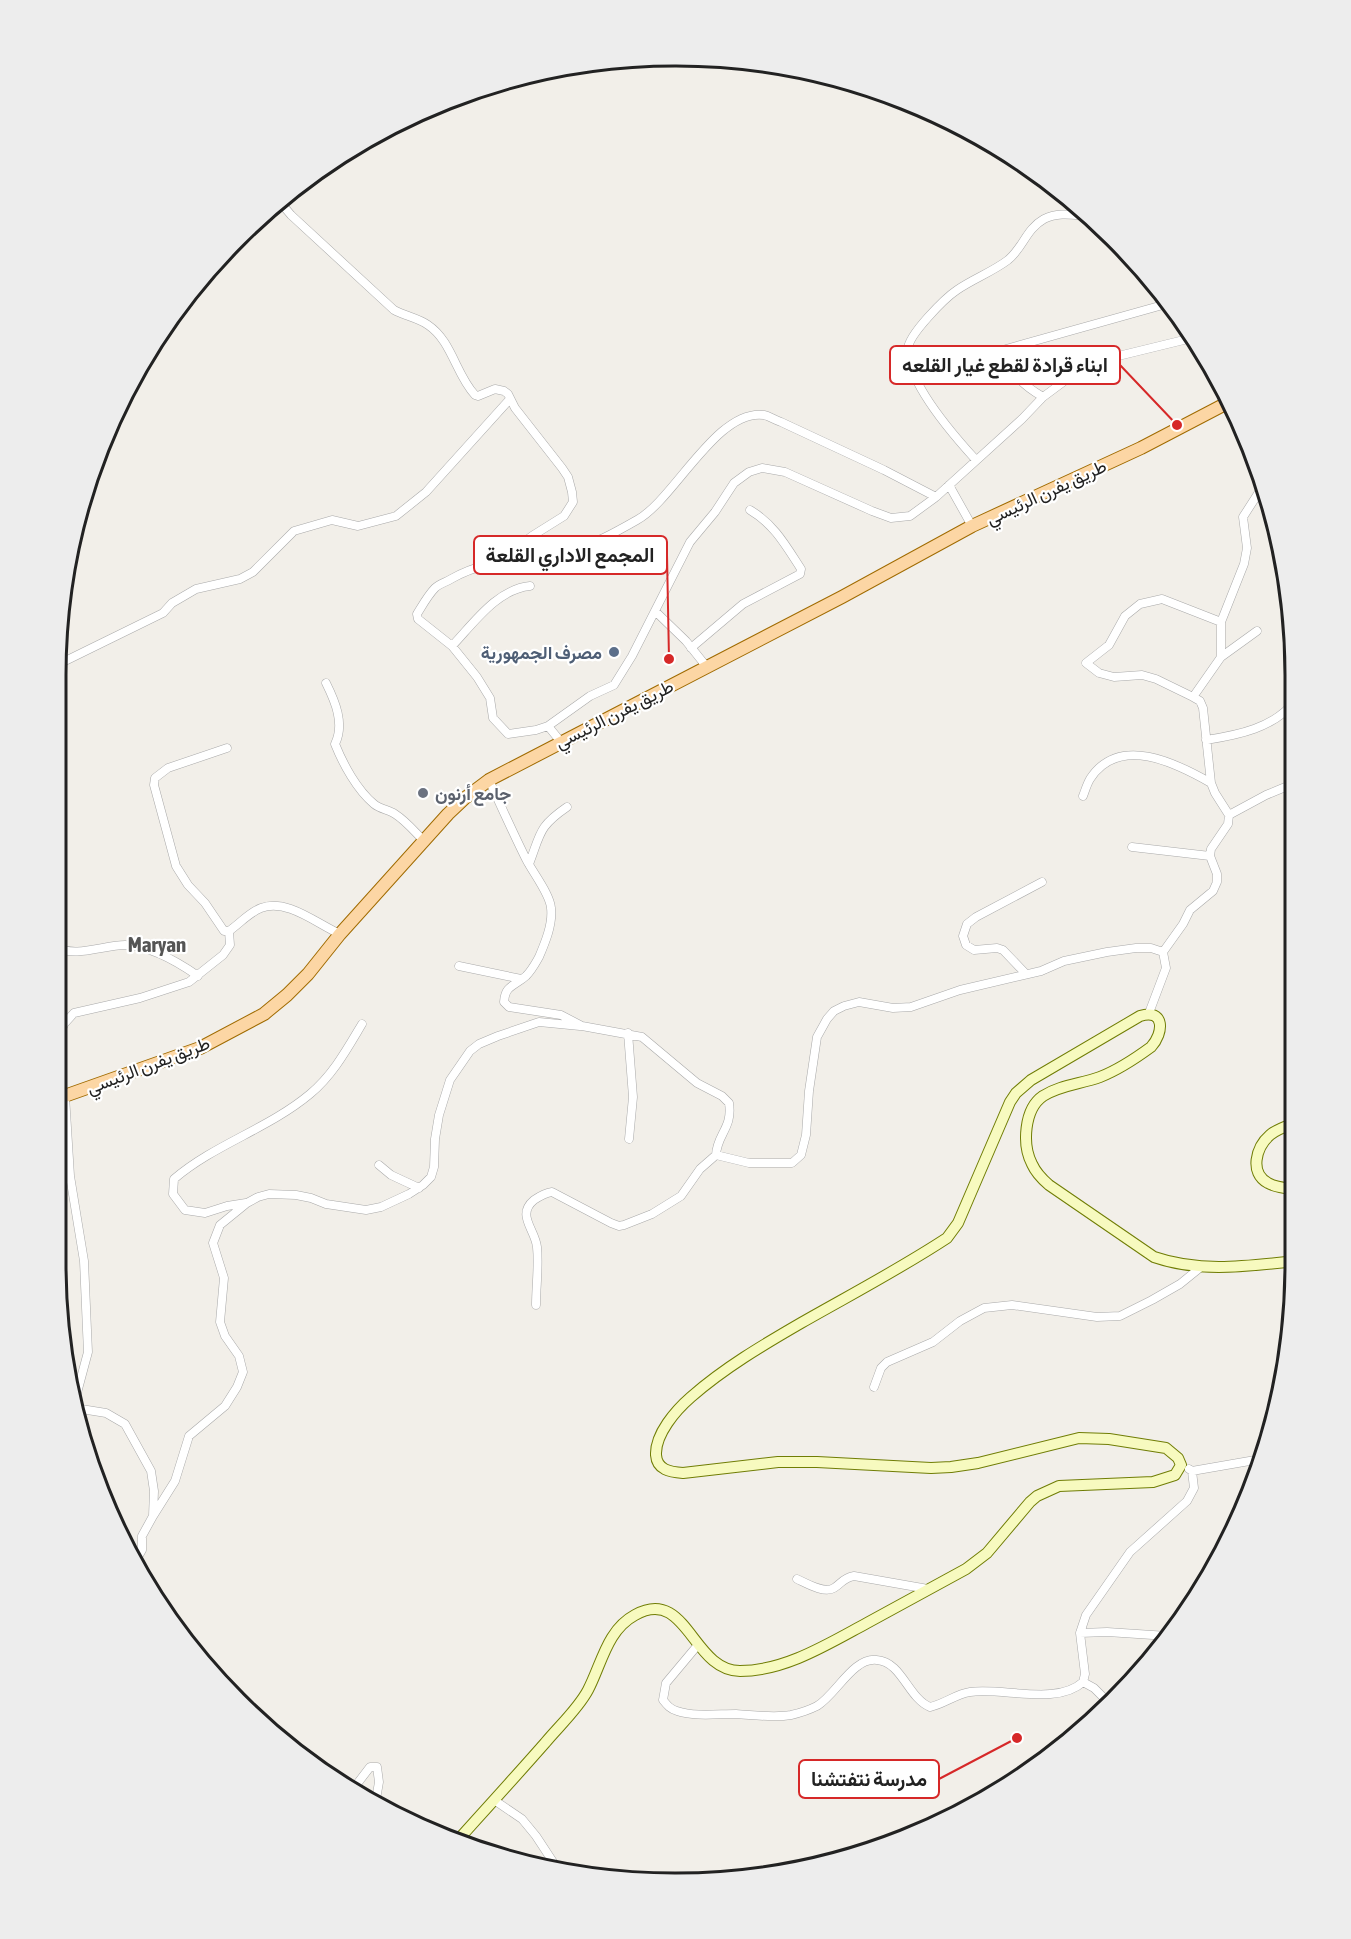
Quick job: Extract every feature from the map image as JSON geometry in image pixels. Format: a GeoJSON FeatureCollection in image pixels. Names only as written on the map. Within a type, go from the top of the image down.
{"type":"FeatureCollection","features":[{"type":"Feature","properties":{"kind":"main road","name":"طريق يفرن الرئيسي"},"geometry":{"type":"LineString","coordinates":[[66,1095],[200,1048],[264,1014],[308,974],[423,840],[465,798],[489,780],[842,597],[972,526],[1141,448],[1222,406]]}},
{"type":"Feature","properties":{"kind":"street"},"geometry":{"type":"LineString","coordinates":[[285,208],[394,310],[428,325],[437,334],[475,394],[478,396],[499,390],[504,391],[568,477],[573,502],[564,516],[532,536],[497,563]]}},
{"type":"Feature","properties":{"kind":"street"},"geometry":{"type":"LineString","coordinates":[[976,460],[944,425],[924,392],[908,360],[907,345],[915,333],[954,292],[1009,259],[1030,229],[1055,214],[1075,215]]}},
{"type":"Feature","properties":{"kind":"street"},"geometry":{"type":"LineString","coordinates":[[1043,397],[1013,374],[1006,360],[1006,349],[1160,306]]}},
{"type":"Feature","properties":{"kind":"street"},"geometry":{"type":"LineString","coordinates":[[936,497],[884,470],[780,422],[764,415],[751,416],[734,423],[708,443],[655,508],[640,519],[573,550],[484,564],[464,571],[435,588],[417,614],[418,619],[452,646],[482,684],[490,698],[493,718],[508,734],[548,726],[590,696],[614,685],[632,656],[690,542],[715,512],[734,483],[749,472],[762,468],[785,472],[891,518],[910,516],[936,497],[1043,397],[1078,371],[1106,359],[1184,340]]}},
{"type":"Feature","properties":{"kind":"street"},"geometry":{"type":"LineString","coordinates":[[66,660],[163,613],[172,603],[196,589],[240,579],[252,572],[294,531],[332,520],[358,526],[396,516],[426,492],[510,399]]}},
{"type":"Feature","properties":{"kind":"street"},"geometry":{"type":"LineString","coordinates":[[949,485],[972,526]]}},
{"type":"Feature","properties":{"kind":"street"},"geometry":{"type":"LineString","coordinates":[[1221,657],[1221,622],[1245,564],[1247,548],[1243,517],[1257,495]]}},
{"type":"Feature","properties":{"kind":"street"},"geometry":{"type":"LineString","coordinates":[[691,648],[743,604],[800,574],[801,569],[774,529],[750,510]]}},
{"type":"Feature","properties":{"kind":"street"},"geometry":{"type":"LineString","coordinates":[[452,646],[505,594],[521,586],[530,586]]}},
{"type":"Feature","properties":{"kind":"street"},"geometry":{"type":"LineString","coordinates":[[1221,622],[1162,600],[1140,604],[1125,616],[1109,645],[1086,663],[1099,673],[1113,678],[1142,675],[1156,679],[1200,701],[1203,708],[1211,783],[1229,815],[1228,824],[1211,849],[1210,856],[1217,874],[1217,882],[1213,891],[1190,910],[1163,952],[1166,968],[1149,1013],[1023,1086],[1010,1101],[958,1222],[948,1238],[766,1343],[712,1380],[684,1403],[667,1425],[656,1449],[661,1467],[670,1472],[683,1473],[778,1462],[932,1468],[978,1463],[1079,1438],[1109,1439],[1166,1448],[1178,1458],[1181,1465],[1192,1471],[1253,1460]]}},
{"type":"Feature","properties":{"kind":"street"},"geometry":{"type":"LineString","coordinates":[[655,611],[706,666]]}},
{"type":"Feature","properties":{"kind":"street"},"geometry":{"type":"LineString","coordinates":[[1193,698],[1221,657],[1257,631]]}},
{"type":"Feature","properties":{"kind":"street"},"geometry":{"type":"LineString","coordinates":[[326,683],[335,701],[339,722],[339,737],[335,744],[349,771],[362,792],[375,805],[393,813],[410,825],[423,840]]}},
{"type":"Feature","properties":{"kind":"street"},"geometry":{"type":"LineString","coordinates":[[1206,740],[1228,737],[1258,728],[1285,711]]}},
{"type":"Feature","properties":{"kind":"street"},"geometry":{"type":"LineString","coordinates":[[548,726],[561,742]]}},
{"type":"Feature","properties":{"kind":"street"},"geometry":{"type":"LineString","coordinates":[[227,748],[168,768],[155,778],[154,785],[176,866],[224,931],[230,931],[260,909],[275,906],[290,909],[340,934]]}},
{"type":"Feature","properties":{"kind":"street"},"geometry":{"type":"LineString","coordinates":[[1083,796],[1090,779],[1102,767],[1128,754],[1142,755],[1186,769],[1211,783]]}},
{"type":"Feature","properties":{"kind":"street"},"geometry":{"type":"LineString","coordinates":[[489,780],[529,864],[548,896],[551,908],[550,922],[533,968],[521,980],[508,987],[504,1002],[509,1007],[561,1015],[582,1026]]}},
{"type":"Feature","properties":{"kind":"street"},"geometry":{"type":"LineString","coordinates":[[1229,815],[1285,787]]}},
{"type":"Feature","properties":{"kind":"street"},"geometry":{"type":"LineString","coordinates":[[529,864],[541,829],[549,819],[567,807]]}},
{"type":"Feature","properties":{"kind":"street"},"geometry":{"type":"LineString","coordinates":[[1132,847],[1210,856]]}},
{"type":"Feature","properties":{"kind":"street"},"geometry":{"type":"LineString","coordinates":[[1026,974],[1002,950],[997,948],[974,950],[966,945],[963,936],[967,924],[976,917],[1042,882]]}},
{"type":"Feature","properties":{"kind":"street"},"geometry":{"type":"LineString","coordinates":[[66,1022],[74,1013],[140,998],[189,982],[223,955],[230,945],[230,931]]}},
{"type":"Feature","properties":{"kind":"street"},"geometry":{"type":"LineString","coordinates":[[66,950],[125,945],[141,947],[182,964],[198,976]]}},
{"type":"Feature","properties":{"kind":"street"},"geometry":{"type":"LineString","coordinates":[[716,1155],[749,1163],[792,1163],[801,1155],[806,1135],[809,1091],[817,1037],[827,1019],[843,1006],[859,1002],[893,1008],[911,1008],[960,990],[1107,952],[1144,948],[1163,952]]}},
{"type":"Feature","properties":{"kind":"street"},"geometry":{"type":"LineString","coordinates":[[459,966],[521,980]]}},
{"type":"Feature","properties":{"kind":"street"},"geometry":{"type":"LineString","coordinates":[[1149,1013],[1158,1019],[1160,1025],[1159,1036],[1151,1047],[1115,1070],[1053,1091],[1034,1105],[1027,1133],[1027,1149],[1031,1162],[1038,1174],[1049,1185],[1154,1257],[1168,1262],[1201,1267],[1245,1267],[1285,1262]]}},
{"type":"Feature","properties":{"kind":"street"},"geometry":{"type":"LineString","coordinates":[[140,1553],[142,1536],[175,1481],[189,1436],[225,1406],[243,1372],[239,1356],[225,1336],[220,1322],[224,1278],[213,1243],[220,1225],[258,1197],[281,1193],[311,1198],[326,1204],[366,1210],[388,1204],[419,1188],[430,1177],[434,1167],[436,1131],[450,1080],[470,1051],[479,1044],[539,1022],[582,1026],[642,1037],[697,1083],[722,1096],[729,1103],[730,1121],[716,1149],[716,1155],[700,1169],[681,1196],[652,1214],[624,1226],[611,1223],[552,1192],[539,1196],[531,1202],[525,1214],[537,1247],[536,1305]]}},
{"type":"Feature","properties":{"kind":"street"},"geometry":{"type":"LineString","coordinates":[[247,1203],[227,1206],[206,1213],[185,1210],[173,1194],[174,1179],[190,1165],[214,1150],[276,1119],[311,1094],[334,1070],[362,1024]]}},
{"type":"Feature","properties":{"kind":"street"},"geometry":{"type":"LineString","coordinates":[[628,1033],[633,1097],[629,1139]]}},
{"type":"Feature","properties":{"kind":"street"},"geometry":{"type":"LineString","coordinates":[[1285,1128],[1270,1135],[1259,1148],[1256,1160],[1258,1174],[1266,1183],[1285,1188]]}},
{"type":"Feature","properties":{"kind":"street"},"geometry":{"type":"LineString","coordinates":[[66,1138],[84,1261],[88,1352],[79,1387]]}},
{"type":"Feature","properties":{"kind":"street"},"geometry":{"type":"LineString","coordinates":[[379,1165],[391,1175],[419,1188]]}},
{"type":"Feature","properties":{"kind":"street"},"geometry":{"type":"LineString","coordinates":[[874,1387],[881,1368],[887,1362],[933,1342],[960,1321],[984,1308],[1012,1305],[1097,1317],[1120,1316],[1180,1284],[1201,1267]]}},
{"type":"Feature","properties":{"kind":"street"},"geometry":{"type":"LineString","coordinates":[[84,1408],[106,1413],[125,1424],[151,1471],[154,1491],[153,1516]]}},
{"type":"Feature","properties":{"kind":"street"},"geometry":{"type":"LineString","coordinates":[[463,1835],[586,1693],[611,1636],[634,1615],[650,1609],[664,1610],[675,1615],[698,1646],[714,1662],[726,1668],[738,1671],[768,1667],[814,1652],[966,1569],[987,1553],[1024,1507],[1037,1496],[1059,1486],[1164,1480],[1175,1475],[1181,1465]]}},
{"type":"Feature","properties":{"kind":"street"},"geometry":{"type":"LineString","coordinates":[[698,1646],[666,1683],[663,1700],[675,1711],[767,1716],[803,1712],[819,1705],[831,1695],[858,1665],[874,1659],[891,1666],[918,1699],[930,1707],[968,1692],[1054,1693],[1071,1691],[1083,1682],[1085,1674],[1080,1633],[1086,1615],[1130,1552],[1192,1495],[1194,1488],[1192,1471]]}},
{"type":"Feature","properties":{"kind":"street"},"geometry":{"type":"LineString","coordinates":[[797,1579],[825,1590],[834,1588],[844,1578],[854,1576],[930,1590]]}},
{"type":"Feature","properties":{"kind":"street"},"geometry":{"type":"LineString","coordinates":[[1080,1633],[1107,1632],[1159,1635]]}},
{"type":"Feature","properties":{"kind":"street"},"geometry":{"type":"LineString","coordinates":[[1083,1682],[1103,1697]]}},
{"type":"Feature","properties":{"kind":"street"},"geometry":{"type":"LineString","coordinates":[[358,1783],[370,1767],[377,1767],[379,1782],[377,1794]]}},
{"type":"Feature","properties":{"kind":"street"},"geometry":{"type":"LineString","coordinates":[[494,1800],[522,1819],[552,1860]]}},
{"type":"Feature","properties":{"kind":"place","name":"ابناء قرادة لقطع غيار القلعه"},"geometry":{"type":"Point","coordinates":[1177,425]}},
{"type":"Feature","properties":{"kind":"place","name":"مصرف الجمهورية"},"geometry":{"type":"Point","coordinates":[614,652]}},
{"type":"Feature","properties":{"kind":"place","name":"المجمع الاداري القلعة"},"geometry":{"type":"Point","coordinates":[669,659]}},
{"type":"Feature","properties":{"kind":"place","name":"جامع أرنون"},"geometry":{"type":"Point","coordinates":[423,793]}},
{"type":"Feature","properties":{"kind":"place","name":"مدرسة نتفتشنا"},"geometry":{"type":"Point","coordinates":[1017,1738]}},
{"type":"Feature","properties":{"kind":"district","name":"Maryan"},"geometry":{"type":"Point","coordinates":[157,944]}}]}
